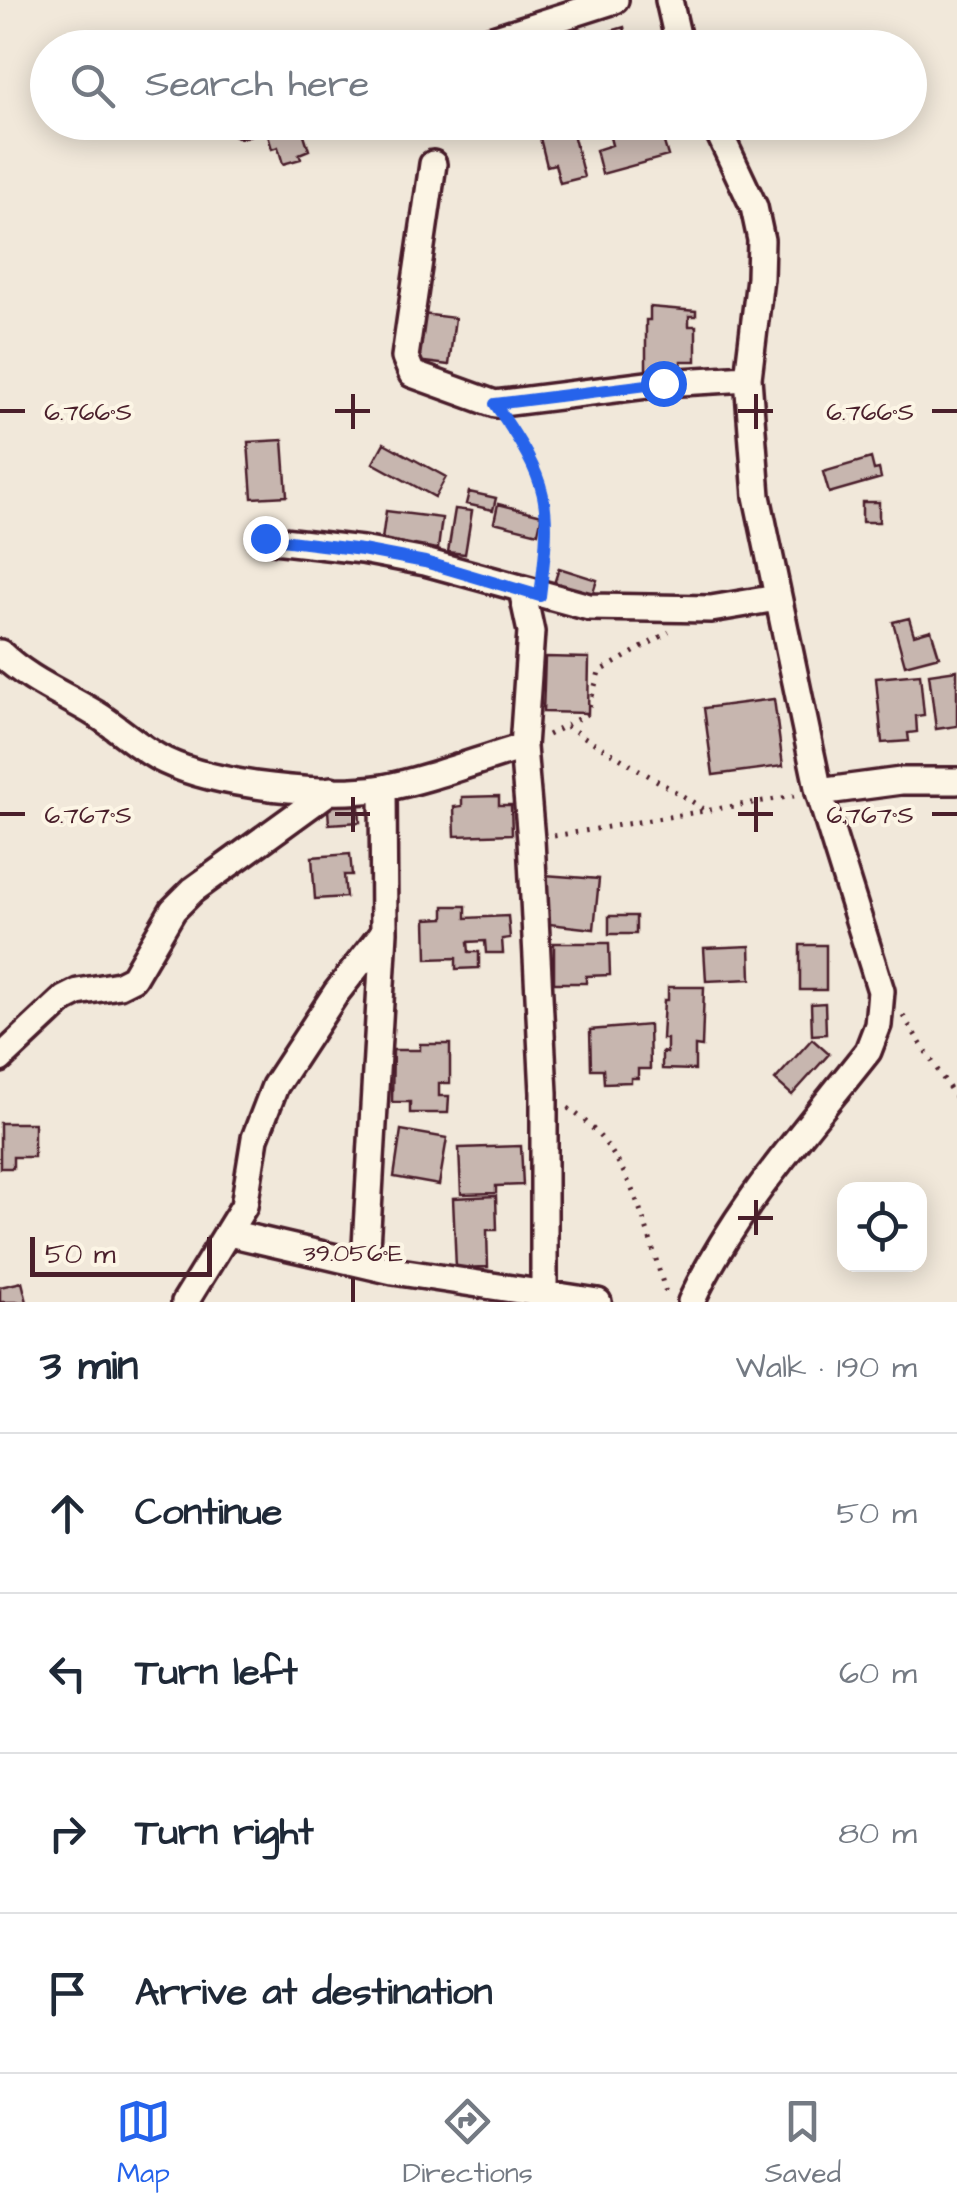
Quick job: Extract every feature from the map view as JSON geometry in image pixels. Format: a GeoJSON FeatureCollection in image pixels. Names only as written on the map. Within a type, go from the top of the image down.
{"type":"FeatureCollection","features":[{"type":"Feature","properties":{"kind":"street"},"geometry":{"type":"LineString","coordinates":[[521,30],[615,0]]}},
{"type":"Feature","properties":{"kind":"street"},"geometry":{"type":"LineString","coordinates":[[669,0],[676,30]]}},
{"type":"Feature","properties":{"kind":"street"},"geometry":{"type":"LineString","coordinates":[[691,1302],[711,1259],[746,1206],[868,1051],[878,1024],[881,992],[819,792],[757,496],[748,378],[761,240],[754,207],[722,140]]}},
{"type":"Feature","properties":{"kind":"street"},"geometry":{"type":"LineString","coordinates":[[433,164],[405,358],[412,374],[495,404],[663,383],[748,378]]}},
{"type":"Feature","properties":{"kind":"street"},"geometry":{"type":"LineString","coordinates":[[265,538],[425,562],[589,607],[711,609],[777,598]]}},
{"type":"Feature","properties":{"kind":"street"},"geometry":{"type":"LineString","coordinates":[[531,593],[532,632],[522,747],[531,840],[544,1093],[544,1296]]}},
{"type":"Feature","properties":{"kind":"street"},"geometry":{"type":"LineString","coordinates":[[0,652],[15,667],[97,714],[162,760],[200,775],[249,784],[332,790],[383,788],[522,747]]}},
{"type":"Feature","properties":{"kind":"street"},"geometry":{"type":"LineString","coordinates":[[819,792],[901,781],[957,780]]}},
{"type":"Feature","properties":{"kind":"street"},"geometry":{"type":"LineString","coordinates":[[365,1264],[384,932],[383,788]]}},
{"type":"Feature","properties":{"kind":"street"},"geometry":{"type":"LineString","coordinates":[[0,1059],[64,999],[133,978],[173,910],[193,890],[332,790]]}},
{"type":"Feature","properties":{"kind":"street"},"geometry":{"type":"LineString","coordinates":[[185,1302],[244,1206],[255,1138],[275,1086],[336,993],[384,932]]}},
{"type":"Feature","properties":{"kind":"street"},"geometry":{"type":"LineString","coordinates":[[230,1233],[365,1264],[598,1302]]}},
{"type":"Feature","properties":{"kind":"path"},"geometry":{"type":"LineString","coordinates":[[495,404],[542,483],[548,533],[531,593]]}},
{"type":"Feature","properties":{"kind":"path"},"geometry":{"type":"LineString","coordinates":[[522,747],[587,714],[599,672],[711,609]]}},
{"type":"Feature","properties":{"kind":"path"},"geometry":{"type":"LineString","coordinates":[[566,726],[707,810]]}},
{"type":"Feature","properties":{"kind":"path"},"geometry":{"type":"LineString","coordinates":[[531,840],[819,792]]}},
{"type":"Feature","properties":{"kind":"path"},"geometry":{"type":"LineString","coordinates":[[881,992],[908,1021],[957,1100]]}},
{"type":"Feature","properties":{"kind":"path"},"geometry":{"type":"LineString","coordinates":[[544,1093],[587,1120],[614,1154],[635,1194],[669,1302]]}},
{"type":"Feature","properties":{"kind":"building"},"geometry":{"type":"Polygon","coordinates":[[[269,140],[306,140],[309,150],[299,154],[301,159],[283,164],[278,147],[272,149],[269,140]]]}},
{"type":"Feature","properties":{"kind":"building"},"geometry":{"type":"Polygon","coordinates":[[[540,140],[575,140],[584,177],[560,183],[555,164],[547,166],[540,140]]]}},
{"type":"Feature","properties":{"kind":"building"},"geometry":{"type":"Polygon","coordinates":[[[611,140],[663,140],[668,156],[602,174],[596,150],[612,145],[611,140]]]}},
{"type":"Feature","properties":{"kind":"building"},"geometry":{"type":"Polygon","coordinates":[[[650,307],[696,311],[696,316],[689,316],[689,326],[696,326],[696,361],[681,361],[681,370],[646,370],[646,320],[650,320],[650,307]]]}},
{"type":"Feature","properties":{"kind":"building"},"geometry":{"type":"Polygon","coordinates":[[[422,314],[455,318],[449,365],[416,361],[422,314]]]}},
{"type":"Feature","properties":{"kind":"building"},"geometry":{"type":"Polygon","coordinates":[[[283,440],[287,496],[252,498],[248,442],[283,440]]]}},
{"type":"Feature","properties":{"kind":"building"},"geometry":{"type":"Polygon","coordinates":[[[384,443],[446,477],[435,497],[373,463],[384,443]]]}},
{"type":"Feature","properties":{"kind":"building"},"geometry":{"type":"Polygon","coordinates":[[[871,458],[881,478],[829,493],[823,472],[871,458]]]}},
{"type":"Feature","properties":{"kind":"building"},"geometry":{"type":"Polygon","coordinates":[[[469,492],[496,498],[493,510],[466,504],[469,492]]]}},
{"type":"Feature","properties":{"kind":"building"},"geometry":{"type":"Polygon","coordinates":[[[862,502],[879,502],[879,522],[862,522],[862,502]]]}},
{"type":"Feature","properties":{"kind":"building"},"geometry":{"type":"Polygon","coordinates":[[[498,504],[542,515],[538,533],[494,522],[498,504]]]}},
{"type":"Feature","properties":{"kind":"building"},"geometry":{"type":"Polygon","coordinates":[[[455,509],[472,511],[465,554],[448,552],[455,509]]]}},
{"type":"Feature","properties":{"kind":"building"},"geometry":{"type":"Polygon","coordinates":[[[386,511],[442,518],[438,549],[424,547],[423,552],[381,547],[386,511]]]}},
{"type":"Feature","properties":{"kind":"building"},"geometry":{"type":"Polygon","coordinates":[[[559,568],[597,580],[591,599],[553,587],[559,568]]]}},
{"type":"Feature","properties":{"kind":"building"},"geometry":{"type":"Polygon","coordinates":[[[909,618],[914,635],[931,630],[939,656],[905,665],[893,622],[909,618]]]}},
{"type":"Feature","properties":{"kind":"building"},"geometry":{"type":"Polygon","coordinates":[[[545,657],[589,658],[588,713],[543,712],[545,657]]]}},
{"type":"Feature","properties":{"kind":"building"},"geometry":{"type":"Polygon","coordinates":[[[957,670],[957,726],[936,729],[929,674],[957,670]]]}},
{"type":"Feature","properties":{"kind":"building"},"geometry":{"type":"Polygon","coordinates":[[[920,674],[924,715],[916,716],[917,732],[908,733],[909,741],[882,743],[876,678],[920,674]]]}},
{"type":"Feature","properties":{"kind":"building"},"geometry":{"type":"Polygon","coordinates":[[[774,699],[783,766],[713,775],[704,708],[774,699]]]}},
{"type":"Feature","properties":{"kind":"building"},"geometry":{"type":"Polygon","coordinates":[[[358,792],[360,822],[329,824],[327,794],[358,792]]]}},
{"type":"Feature","properties":{"kind":"building"},"geometry":{"type":"Polygon","coordinates":[[[499,796],[499,805],[511,805],[512,834],[455,836],[454,807],[462,806],[462,797],[499,796]]]}},
{"type":"Feature","properties":{"kind":"building"},"geometry":{"type":"Polygon","coordinates":[[[350,854],[352,875],[344,875],[346,897],[315,899],[312,857],[350,854]]]}},
{"type":"Feature","properties":{"kind":"building"},"geometry":{"type":"Polygon","coordinates":[[[544,875],[599,879],[594,929],[540,923],[544,875]]]}},
{"type":"Feature","properties":{"kind":"building"},"geometry":{"type":"Polygon","coordinates":[[[444,906],[466,906],[466,918],[508,916],[510,938],[502,939],[503,953],[486,953],[485,941],[468,942],[469,952],[479,952],[479,968],[456,969],[456,958],[427,959],[426,919],[444,918],[444,906]]]}},
{"type":"Feature","properties":{"kind":"building"},"geometry":{"type":"Polygon","coordinates":[[[609,916],[636,916],[636,934],[609,934],[609,916]]]}},
{"type":"Feature","properties":{"kind":"building"},"geometry":{"type":"Polygon","coordinates":[[[554,943],[609,943],[610,975],[586,976],[586,983],[554,983],[554,943]]]}},
{"type":"Feature","properties":{"kind":"building"},"geometry":{"type":"Polygon","coordinates":[[[800,945],[826,945],[826,990],[800,990],[800,945]]]}},
{"type":"Feature","properties":{"kind":"building"},"geometry":{"type":"Polygon","coordinates":[[[750,946],[751,979],[706,981],[704,948],[750,946]]]}},
{"type":"Feature","properties":{"kind":"building"},"geometry":{"type":"Polygon","coordinates":[[[668,987],[704,987],[702,1047],[695,1046],[695,1070],[662,1069],[662,1052],[667,1053],[667,1039],[662,1039],[668,987]]]}},
{"type":"Feature","properties":{"kind":"building"},"geometry":{"type":"Polygon","coordinates":[[[825,1003],[826,1034],[812,1035],[811,1004],[825,1003]]]}},
{"type":"Feature","properties":{"kind":"building"},"geometry":{"type":"Polygon","coordinates":[[[649,1025],[650,1069],[638,1069],[638,1078],[631,1078],[631,1082],[604,1083],[603,1069],[591,1069],[590,1030],[649,1025]]]}},
{"type":"Feature","properties":{"kind":"building"},"geometry":{"type":"Polygon","coordinates":[[[812,1039],[829,1054],[792,1095],[775,1080],[812,1039]]]}},
{"type":"Feature","properties":{"kind":"building"},"geometry":{"type":"Polygon","coordinates":[[[420,1044],[450,1044],[450,1083],[439,1083],[439,1096],[449,1096],[448,1113],[410,1113],[410,1102],[392,1102],[393,1050],[420,1050],[420,1044]]]}},
{"type":"Feature","properties":{"kind":"building"},"geometry":{"type":"Polygon","coordinates":[[[0,1123],[34,1123],[34,1157],[13,1157],[13,1168],[0,1168],[0,1123]]]}},
{"type":"Feature","properties":{"kind":"building"},"geometry":{"type":"Polygon","coordinates":[[[401,1130],[447,1138],[439,1185],[394,1177],[401,1130]]]}},
{"type":"Feature","properties":{"kind":"building"},"geometry":{"type":"Polygon","coordinates":[[[521,1146],[523,1185],[496,1186],[496,1193],[461,1194],[459,1148],[521,1146]]]}},
{"type":"Feature","properties":{"kind":"building"},"geometry":{"type":"Polygon","coordinates":[[[496,1196],[497,1230],[487,1230],[488,1267],[456,1268],[453,1198],[496,1196]]]}},
{"type":"Feature","properties":{"kind":"building"},"geometry":{"type":"Polygon","coordinates":[[[22,1282],[27,1302],[0,1302],[0,1287],[22,1282]]]}},
{"type":"Feature","properties":{"kind":"route"},"geometry":{"type":"LineString","coordinates":[[265,538],[425,562],[540,596],[548,533],[542,483],[495,404],[663,383]]}}]}
